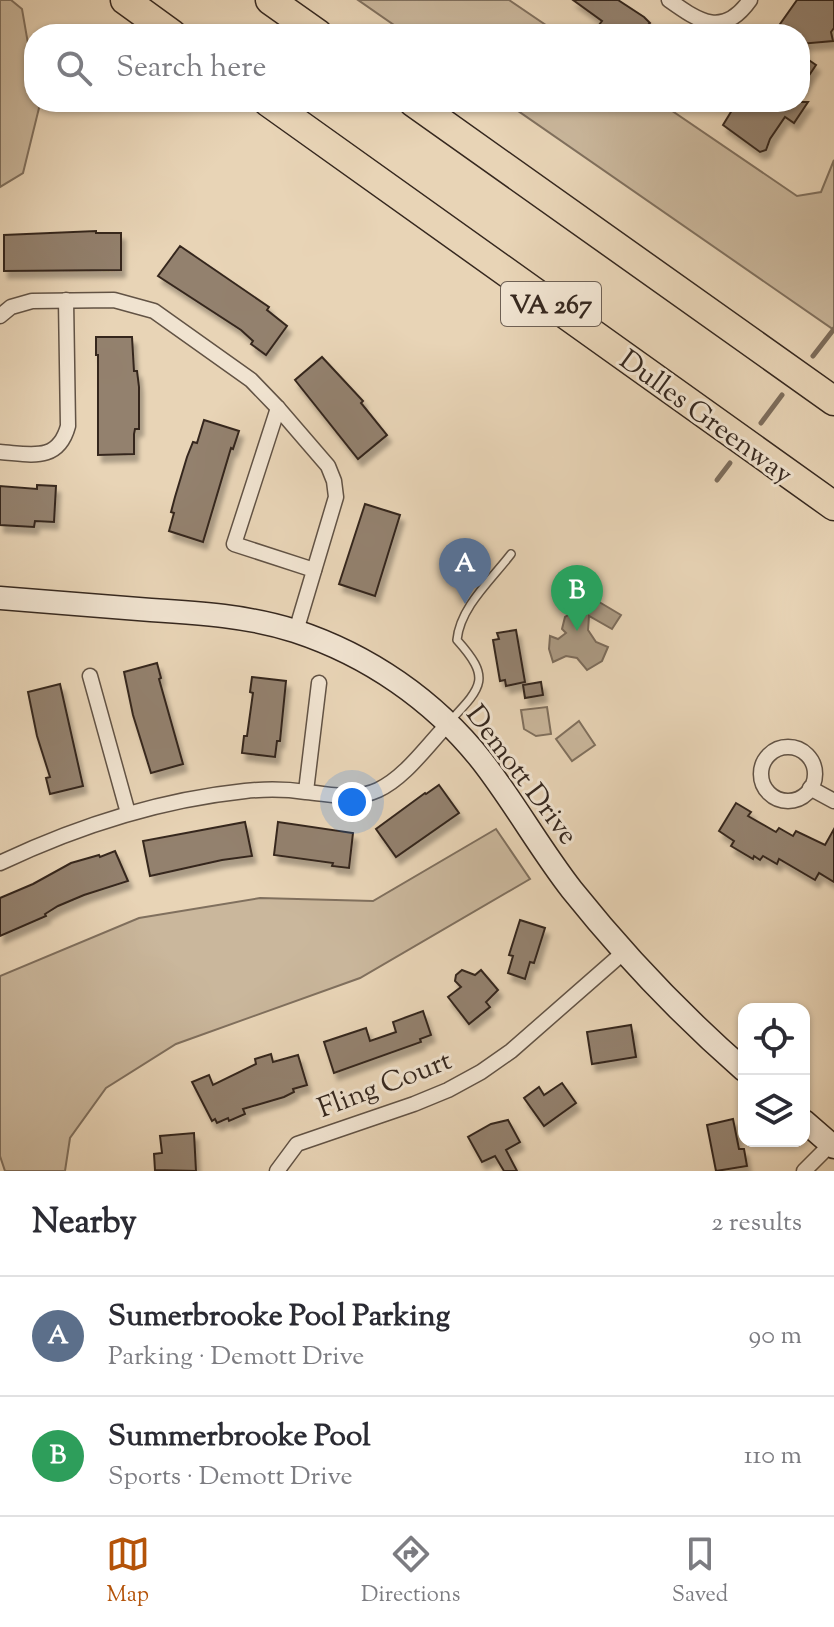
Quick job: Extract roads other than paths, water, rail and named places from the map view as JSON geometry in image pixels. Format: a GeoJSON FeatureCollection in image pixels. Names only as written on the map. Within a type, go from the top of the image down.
{"type":"FeatureCollection","features":[{"type":"Feature","properties":{"kind":"highway"},"geometry":{"type":"LineString","coordinates":[[125,0],[158,24]]}},
{"type":"Feature","properties":{"kind":"highway"},"geometry":{"type":"LineString","coordinates":[[270,0],[304,24]]}},
{"type":"Feature","properties":{"kind":"highway","name":"Dulles Greenway"},"geometry":{"type":"LineString","coordinates":[[282,112],[834,506]]}},
{"type":"Feature","properties":{"kind":"highway","name":"VA 267"},"geometry":{"type":"LineString","coordinates":[[427,112],[834,401]]}},
{"type":"Feature","properties":{"kind":"street"},"geometry":{"type":"LineString","coordinates":[[669,0],[707,23],[732,19],[750,0]]}},
{"type":"Feature","properties":{"kind":"street"},"geometry":{"type":"LineString","coordinates":[[0,316],[24,302],[66,300],[114,300],[154,311],[251,380],[278,408],[328,466],[336,497],[296,631]]}},
{"type":"Feature","properties":{"kind":"street"},"geometry":{"type":"LineString","coordinates":[[0,452],[48,453],[65,438],[68,426],[66,300]]}},
{"type":"Feature","properties":{"kind":"street"},"geometry":{"type":"LineString","coordinates":[[278,408],[234,544],[314,570]]}},
{"type":"Feature","properties":{"kind":"street","name":"Demott Drive"},"geometry":{"type":"LineString","coordinates":[[0,598],[223,615],[296,631],[364,661],[415,694],[449,723],[483,762],[563,878],[624,952],[677,1008],[738,1064]]}},
{"type":"Feature","properties":{"kind":"street"},"geometry":{"type":"LineString","coordinates":[[90,676],[128,813]]}},
{"type":"Feature","properties":{"kind":"street"},"geometry":{"type":"LineString","coordinates":[[306,791],[319,683]]}},
{"type":"Feature","properties":{"kind":"street"},"geometry":{"type":"LineString","coordinates":[[0,863],[50,840],[128,813],[243,791],[306,791],[347,797],[378,790],[397,777],[449,723]]}},
{"type":"Feature","properties":{"kind":"street"},"geometry":{"type":"LineString","coordinates":[[810,788],[834,801]]}},
{"type":"Feature","properties":{"kind":"street","name":"Fling Court"},"geometry":{"type":"LineString","coordinates":[[277,1171],[297,1144],[414,1104],[481,1072],[511,1051],[624,952]]}},
{"type":"Feature","properties":{"kind":"street"},"geometry":{"type":"LineString","coordinates":[[804,1171],[833,1144],[810,1126]]}},
{"type":"Feature","properties":{"kind":"lane"},"geometry":{"type":"LineString","coordinates":[[449,723],[478,689],[476,662],[457,640],[458,626],[511,554]]}},
{"type":"Feature","properties":{"kind":"waterway"},"geometry":{"type":"LineString","coordinates":[[813,356],[834,329]]}},
{"type":"Feature","properties":{"kind":"waterway"},"geometry":{"type":"LineString","coordinates":[[761,423],[782,395]]}},
{"type":"Feature","properties":{"kind":"waterway"},"geometry":{"type":"LineString","coordinates":[[717,480],[730,463]]}},
{"type":"Feature","properties":{"kind":"place","name":"Sumerbrooke Pool Parking"},"geometry":{"type":"Point","coordinates":[465,604]}},
{"type":"Feature","properties":{"kind":"place","name":"Summerbrooke Pool"},"geometry":{"type":"Point","coordinates":[577,631]}}]}
